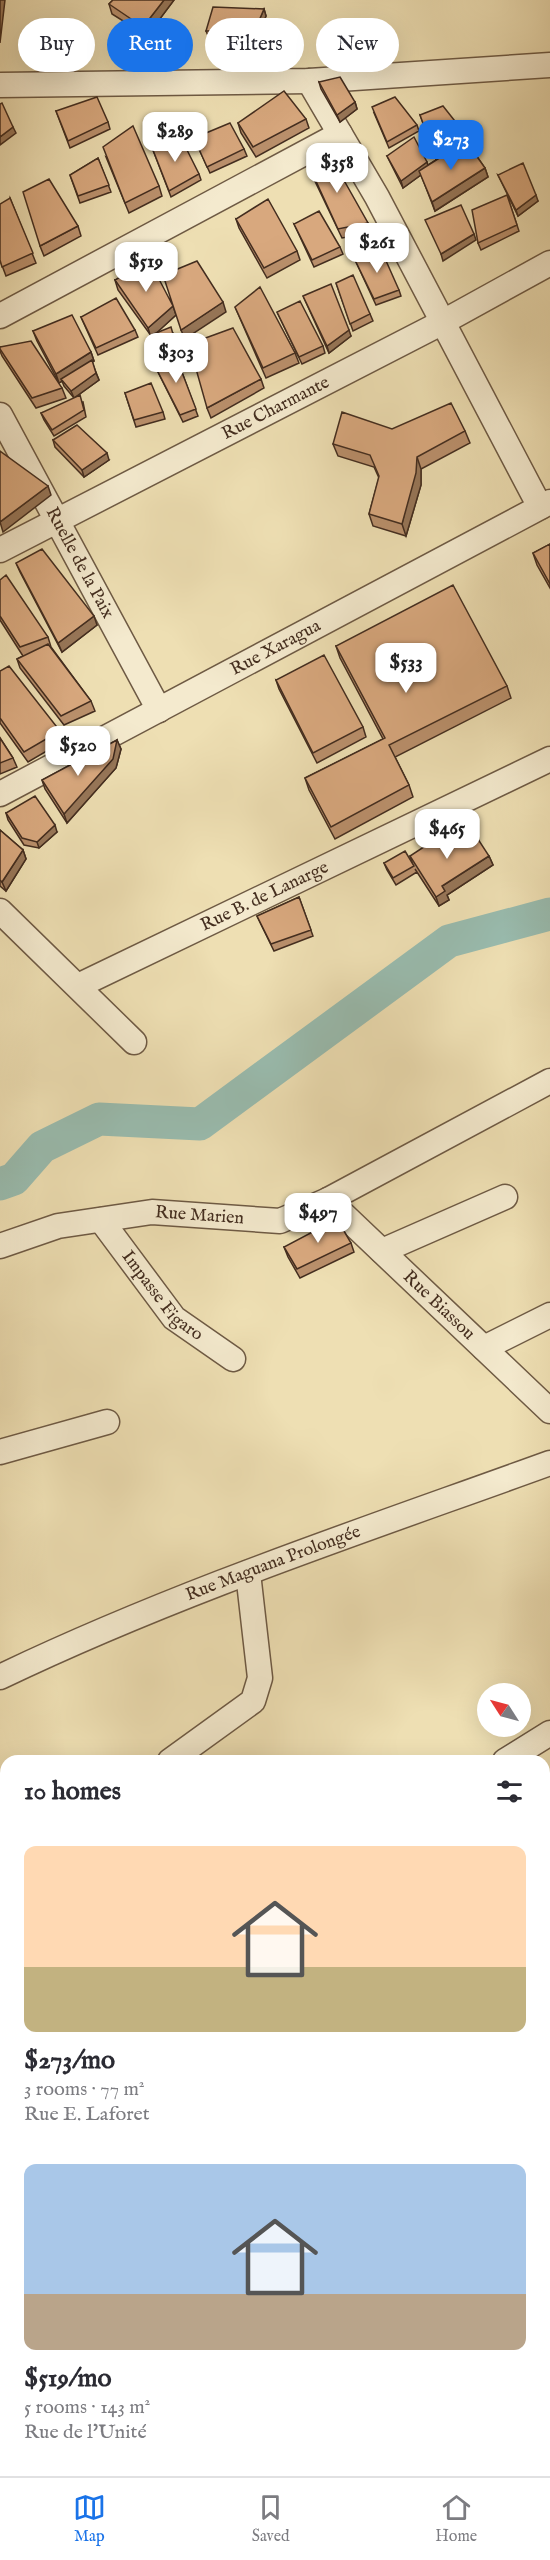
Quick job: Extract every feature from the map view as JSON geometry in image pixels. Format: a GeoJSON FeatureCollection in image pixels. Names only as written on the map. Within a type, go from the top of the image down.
{"type":"FeatureCollection","features":[{"type":"Feature","properties":{"kind":"street"},"geometry":{"type":"LineString","coordinates":[[0,85],[309,81],[550,65]]}},
{"type":"Feature","properties":{"kind":"street"},"geometry":{"type":"LineString","coordinates":[[309,81],[545,504]]}},
{"type":"Feature","properties":{"kind":"street"},"geometry":{"type":"LineString","coordinates":[[0,316],[340,134]]}},
{"type":"Feature","properties":{"kind":"street","name":"Rue Charmante"},"geometry":{"type":"LineString","coordinates":[[0,550],[443,322],[550,263]]}},
{"type":"Feature","properties":{"kind":"street","name":"Ruelle de la Paix"},"geometry":{"type":"LineString","coordinates":[[0,415],[159,710]]}},
{"type":"Feature","properties":{"kind":"street","name":"Rue Xaragua"},"geometry":{"type":"LineString","coordinates":[[0,794],[545,504]]}},
{"type":"Feature","properties":{"kind":"street","name":"Rue B. de Lanarge"},"geometry":{"type":"LineString","coordinates":[[78,986],[550,759]]}},
{"type":"Feature","properties":{"kind":"street"},"geometry":{"type":"LineString","coordinates":[[0,911],[134,1042]]}},
{"type":"Feature","properties":{"kind":"street","name":"Rue Marien"},"geometry":{"type":"LineString","coordinates":[[0,1246],[58,1226],[152,1212],[280,1221],[328,1200],[550,1081]]}},
{"type":"Feature","properties":{"kind":"street"},"geometry":{"type":"LineString","coordinates":[[382,1251],[505,1197]]}},
{"type":"Feature","properties":{"kind":"street","name":"Rue Biassou"},"geometry":{"type":"LineString","coordinates":[[328,1200],[550,1411]]}},
{"type":"Feature","properties":{"kind":"street","name":"Impasse Figaro"},"geometry":{"type":"LineString","coordinates":[[101,1220],[174,1318],[232,1359]]}},
{"type":"Feature","properties":{"kind":"street"},"geometry":{"type":"LineString","coordinates":[[484,1348],[550,1315]]}},
{"type":"Feature","properties":{"kind":"street"},"geometry":{"type":"LineString","coordinates":[[0,1452],[107,1422]]}},
{"type":"Feature","properties":{"kind":"street","name":"Rue Maguana Prolongée"},"geometry":{"type":"LineString","coordinates":[[0,1677],[76,1641],[248,1573],[550,1463]]}},
{"type":"Feature","properties":{"kind":"street"},"geometry":{"type":"LineString","coordinates":[[178,1755],[253,1701],[259,1688],[260,1678],[248,1573]]}},
{"type":"Feature","properties":{"kind":"street"},"geometry":{"type":"LineString","coordinates":[[515,1755],[550,1733]]}},
{"type":"Feature","properties":{"kind":"building"},"geometry":{"type":"Polygon","coordinates":[[[113,0],[164,0],[150,18],[130,18],[109,4],[113,0]]]}},
{"type":"Feature","properties":{"kind":"building"},"geometry":{"type":"Polygon","coordinates":[[[213,7],[264,9],[260,18],[210,18],[213,7]]]}},
{"type":"Feature","properties":{"kind":"building"},"geometry":{"type":"Polygon","coordinates":[[[340,77],[355,102],[337,115],[319,82],[340,77]]]}},
{"type":"Feature","properties":{"kind":"building"},"geometry":{"type":"Polygon","coordinates":[[[284,91],[306,119],[253,147],[238,123],[284,91]]]}},
{"type":"Feature","properties":{"kind":"building"},"geometry":{"type":"Polygon","coordinates":[[[97,97],[108,122],[68,141],[56,111],[97,97]]]}},
{"type":"Feature","properties":{"kind":"building"},"geometry":{"type":"Polygon","coordinates":[[[395,97],[417,125],[387,142],[372,107],[395,97]]]}},
{"type":"Feature","properties":{"kind":"building"},"geometry":{"type":"Polygon","coordinates":[[[2,103],[13,127],[0,137],[0,104],[2,103]]]}},
{"type":"Feature","properties":{"kind":"building"},"geometry":{"type":"Polygon","coordinates":[[[443,106],[466,135],[434,153],[420,115],[443,106]]]}},
{"type":"Feature","properties":{"kind":"building"},"geometry":{"type":"Polygon","coordinates":[[[230,123],[244,149],[207,167],[194,138],[230,123]]]}},
{"type":"Feature","properties":{"kind":"building"},"geometry":{"type":"Polygon","coordinates":[[[133,126],[159,186],[125,203],[103,147],[133,126]]]}},
{"type":"Feature","properties":{"kind":"building"},"geometry":{"type":"Polygon","coordinates":[[[180,136],[199,174],[169,191],[153,150],[180,136]]]}},
{"type":"Feature","properties":{"kind":"building"},"geometry":{"type":"Polygon","coordinates":[[[414,137],[427,162],[401,181],[387,156],[414,137]]]}},
{"type":"Feature","properties":{"kind":"building"},"geometry":{"type":"Polygon","coordinates":[[[466,141],[485,168],[432,202],[419,171],[466,141]]]}},
{"type":"Feature","properties":{"kind":"building"},"geometry":{"type":"Polygon","coordinates":[[[328,152],[368,223],[338,229],[309,166],[328,152]]]}},
{"type":"Feature","properties":{"kind":"building"},"geometry":{"type":"Polygon","coordinates":[[[98,158],[109,185],[78,196],[70,175],[98,158]]]}},
{"type":"Feature","properties":{"kind":"building"},"geometry":{"type":"Polygon","coordinates":[[[523,163],[536,195],[516,210],[498,175],[523,163]]]}},
{"type":"Feature","properties":{"kind":"building"},"geometry":{"type":"Polygon","coordinates":[[[49,179],[78,226],[40,246],[23,192],[49,179]]]}},
{"type":"Feature","properties":{"kind":"building"},"geometry":{"type":"Polygon","coordinates":[[[507,195],[517,225],[478,243],[472,210],[507,195]]]}},
{"type":"Feature","properties":{"kind":"building"},"geometry":{"type":"Polygon","coordinates":[[[10,198],[33,253],[2,267],[0,204],[10,198]]]}},
{"type":"Feature","properties":{"kind":"building"},"geometry":{"type":"Polygon","coordinates":[[[268,199],[297,251],[264,268],[236,219],[268,199]]]}},
{"type":"Feature","properties":{"kind":"building"},"geometry":{"type":"Polygon","coordinates":[[[461,205],[474,234],[441,254],[425,220],[461,205]]]}},
{"type":"Feature","properties":{"kind":"building"},"geometry":{"type":"Polygon","coordinates":[[[319,211],[340,247],[312,260],[294,224],[319,211]]]}},
{"type":"Feature","properties":{"kind":"building"},"geometry":{"type":"Polygon","coordinates":[[[379,245],[399,290],[374,299],[356,262],[379,245]]]}},
{"type":"Feature","properties":{"kind":"building"},"geometry":{"type":"Polygon","coordinates":[[[149,260],[173,306],[148,328],[115,280],[149,260]]]}},
{"type":"Feature","properties":{"kind":"building"},"geometry":{"type":"Polygon","coordinates":[[[197,261],[223,302],[181,330],[163,275],[197,261]]]}},
{"type":"Feature","properties":{"kind":"building"},"geometry":{"type":"Polygon","coordinates":[[[353,275],[370,314],[350,324],[336,283],[353,275]]]}},
{"type":"Feature","properties":{"kind":"building"},"geometry":{"type":"Polygon","coordinates":[[[331,284],[349,330],[327,346],[303,296],[331,284]]]}},
{"type":"Feature","properties":{"kind":"building"},"geometry":{"type":"Polygon","coordinates":[[[260,287],[295,353],[263,368],[235,307],[260,287]]]}},
{"type":"Feature","properties":{"kind":"building"},"geometry":{"type":"Polygon","coordinates":[[[116,298],[135,330],[96,348],[81,317],[116,298]]]}},
{"type":"Feature","properties":{"kind":"building"},"geometry":{"type":"Polygon","coordinates":[[[300,301],[323,346],[299,357],[277,312],[300,301]]]}},
{"type":"Feature","properties":{"kind":"building"},"geometry":{"type":"Polygon","coordinates":[[[72,315],[91,352],[56,374],[33,331],[72,315]]]}},
{"type":"Feature","properties":{"kind":"building"},"geometry":{"type":"Polygon","coordinates":[[[171,327],[177,348],[158,355],[151,335],[171,327]]]}},
{"type":"Feature","properties":{"kind":"building"},"geometry":{"type":"Polygon","coordinates":[[[233,328],[261,379],[207,408],[189,344],[233,328]]]}},
{"type":"Feature","properties":{"kind":"building"},"geometry":{"type":"Polygon","coordinates":[[[31,341],[62,388],[32,398],[0,349],[0,347],[31,341]]]}},
{"type":"Feature","properties":{"kind":"building"},"geometry":{"type":"Polygon","coordinates":[[[175,354],[196,409],[180,415],[154,364],[175,354]]]}},
{"type":"Feature","properties":{"kind":"building"},"geometry":{"type":"Polygon","coordinates":[[[92,360],[96,373],[71,391],[61,379],[92,360]]]}},
{"type":"Feature","properties":{"kind":"building"},"geometry":{"type":"Polygon","coordinates":[[[151,383],[163,412],[134,420],[125,393],[151,383]]]}},
{"type":"Feature","properties":{"kind":"building"},"geometry":{"type":"Polygon","coordinates":[[[80,395],[84,410],[52,430],[41,413],[80,395]]]}},
{"type":"Feature","properties":{"kind":"building"},"geometry":{"type":"Polygon","coordinates":[[[451,403],[465,431],[417,457],[416,473],[402,524],[369,514],[379,476],[370,455],[333,444],[342,412],[392,429],[451,403]]]}},
{"type":"Feature","properties":{"kind":"building"},"geometry":{"type":"Polygon","coordinates":[[[77,425],[107,453],[82,470],[53,440],[77,425]]]}},
{"type":"Feature","properties":{"kind":"building"},"geometry":{"type":"Polygon","coordinates":[[[0,451],[48,486],[0,522],[0,451]]]}},
{"type":"Feature","properties":{"kind":"building"},"geometry":{"type":"Polygon","coordinates":[[[550,544],[550,584],[533,553],[550,544]]]}},
{"type":"Feature","properties":{"kind":"building"},"geometry":{"type":"Polygon","coordinates":[[[42,549],[94,616],[58,643],[16,563],[42,549]]]}},
{"type":"Feature","properties":{"kind":"building"},"geometry":{"type":"Polygon","coordinates":[[[6,575],[48,637],[20,647],[0,616],[0,580],[6,575]]]}},
{"type":"Feature","properties":{"kind":"building"},"geometry":{"type":"Polygon","coordinates":[[[453,585],[507,686],[389,745],[409,785],[331,827],[305,778],[385,738],[336,646],[453,585]]]}},
{"type":"Feature","properties":{"kind":"building"},"geometry":{"type":"Polygon","coordinates":[[[48,644],[91,701],[61,716],[17,659],[48,644]]]}},
{"type":"Feature","properties":{"kind":"building"},"geometry":{"type":"Polygon","coordinates":[[[324,655],[363,727],[313,753],[276,680],[324,655]]]}},
{"type":"Feature","properties":{"kind":"building"},"geometry":{"type":"Polygon","coordinates":[[[9,666],[60,731],[24,752],[0,718],[0,671],[9,666]]]}},
{"type":"Feature","properties":{"kind":"building"},"geometry":{"type":"Polygon","coordinates":[[[0,738],[13,758],[0,763],[0,738]]]}},
{"type":"Feature","properties":{"kind":"building"},"geometry":{"type":"Polygon","coordinates":[[[117,740],[113,759],[64,814],[42,780],[117,740]]]}},
{"type":"Feature","properties":{"kind":"building"},"geometry":{"type":"Polygon","coordinates":[[[35,796],[55,825],[37,842],[22,838],[6,813],[35,796]]]}},
{"type":"Feature","properties":{"kind":"building"},"geometry":{"type":"Polygon","coordinates":[[[0,830],[23,850],[2,882],[0,880],[0,830]]]}},
{"type":"Feature","properties":{"kind":"building"},"geometry":{"type":"Polygon","coordinates":[[[448,831],[459,847],[476,836],[489,856],[442,886],[445,891],[436,897],[410,856],[448,831]]]}},
{"type":"Feature","properties":{"kind":"building"},"geometry":{"type":"Polygon","coordinates":[[[405,851],[414,866],[393,878],[384,863],[405,851]]]}},
{"type":"Feature","properties":{"kind":"building"},"geometry":{"type":"Polygon","coordinates":[[[299,897],[311,930],[271,944],[257,916],[299,897]]]}},
{"type":"Feature","properties":{"kind":"building"},"geometry":{"type":"Polygon","coordinates":[[[337,1219],[351,1243],[297,1269],[284,1247],[337,1219]]]}},
{"type":"Feature","properties":{"kind":"waterway"},"geometry":{"type":"LineString","coordinates":[[0,1184],[14,1179],[42,1147],[99,1119],[200,1124],[449,941],[550,914]]}}]}
